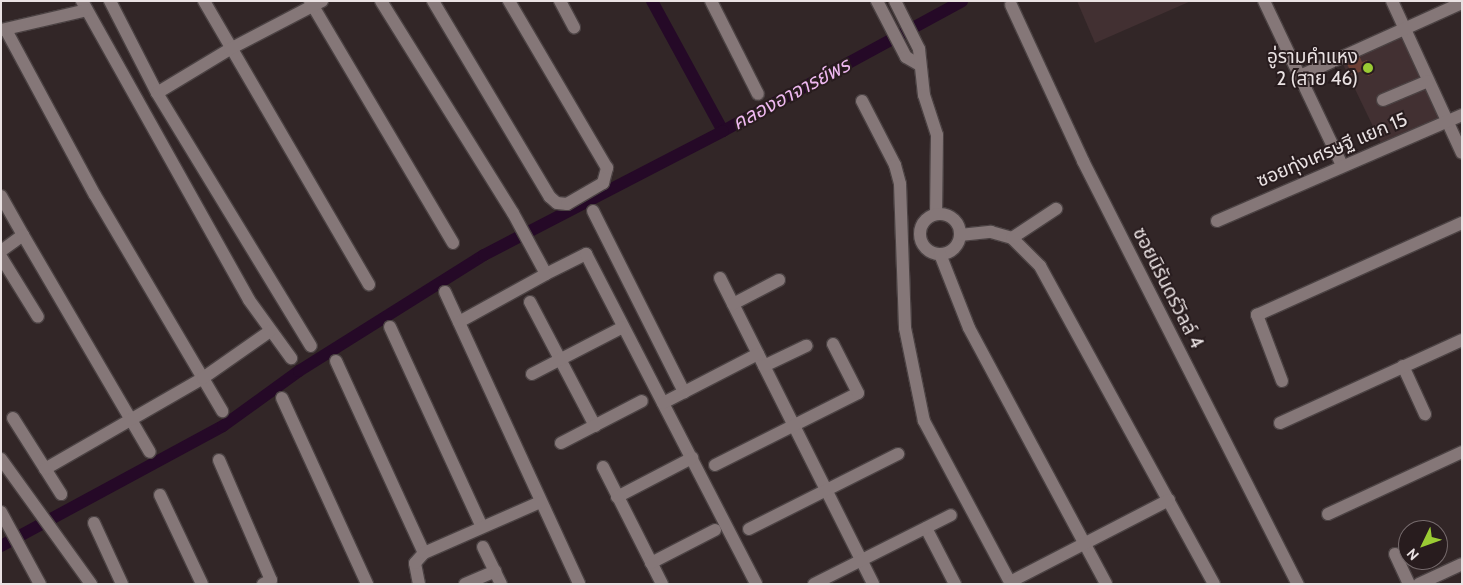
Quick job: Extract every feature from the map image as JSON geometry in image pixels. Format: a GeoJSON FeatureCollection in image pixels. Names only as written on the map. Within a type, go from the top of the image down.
{"type":"FeatureCollection","features":[{"type":"Feature","properties":{"kind":"street"},"geometry":{"type":"LineString","coordinates":[[110,1],[157,93],[311,346]]}},
{"type":"Feature","properties":{"kind":"street"},"geometry":{"type":"LineString","coordinates":[[204,1],[230,49],[369,285]]}},
{"type":"Feature","properties":{"kind":"street"},"geometry":{"type":"LineString","coordinates":[[381,1],[503,202],[513,213],[546,274]]}},
{"type":"Feature","properties":{"kind":"street"},"geometry":{"type":"LineString","coordinates":[[433,1],[550,197],[557,204],[567,204],[603,183],[607,168],[509,1]]}},
{"type":"Feature","properties":{"kind":"street"},"geometry":{"type":"LineString","coordinates":[[560,1],[574,27]]}},
{"type":"Feature","properties":{"kind":"street"},"geometry":{"type":"LineString","coordinates":[[711,1],[758,94]]}},
{"type":"Feature","properties":{"kind":"street"},"geometry":{"type":"LineString","coordinates":[[877,1],[906,57],[918,64]]}},
{"type":"Feature","properties":{"kind":"street"},"geometry":{"type":"LineString","coordinates":[[895,1],[920,49],[918,64],[937,135],[936,214]]}},
{"type":"Feature","properties":{"kind":"street"},"geometry":{"type":"LineString","coordinates":[[1264,1],[1342,165]]}},
{"type":"Feature","properties":{"kind":"street"},"geometry":{"type":"LineString","coordinates":[[1392,1],[1462,153]]}},
{"type":"Feature","properties":{"kind":"street"},"geometry":{"type":"LineString","coordinates":[[157,93],[230,49],[315,3],[453,243]]}},
{"type":"Feature","properties":{"kind":"street"},"geometry":{"type":"LineString","coordinates":[[1300,76],[1462,3]]}},
{"type":"Feature","properties":{"kind":"street"},"geometry":{"type":"LineString","coordinates":[[222,411],[95,195],[4,30],[84,5],[220,250],[270,331],[292,358]]}},
{"type":"Feature","properties":{"kind":"street","name":"ซอยนิรันดร์วิลล์ 4"},"geometry":{"type":"LineString","coordinates":[[1011,5],[1083,162],[1298,584]]}},
{"type":"Feature","properties":{"kind":"street"},"geometry":{"type":"LineString","coordinates":[[1383,100],[1428,81]]}},
{"type":"Feature","properties":{"kind":"street"},"geometry":{"type":"LineString","coordinates":[[862,101],[898,174],[902,233],[904,328],[924,421],[1010,583],[1169,500]]}},
{"type":"Feature","properties":{"kind":"street","name":"ซอยทุ่งเศรษฐี แยก 15"},"geometry":{"type":"LineString","coordinates":[[1217,221],[1342,165],[1462,115]]}},
{"type":"Feature","properties":{"kind":"street"},"geometry":{"type":"LineString","coordinates":[[1,196],[133,418],[150,452]]}},
{"type":"Feature","properties":{"kind":"street"},"geometry":{"type":"LineString","coordinates":[[1012,238],[1056,209]]}},
{"type":"Feature","properties":{"kind":"street"},"geometry":{"type":"LineString","coordinates":[[593,211],[684,392]]}},
{"type":"Feature","properties":{"kind":"street"},"geometry":{"type":"LineString","coordinates":[[936,214],[953,219],[960,235],[956,246],[940,254]]}},
{"type":"Feature","properties":{"kind":"street"},"geometry":{"type":"LineString","coordinates":[[936,214],[922,225],[920,237],[925,247],[940,254],[969,328],[1106,584]]}},
{"type":"Feature","properties":{"kind":"street"},"geometry":{"type":"LineString","coordinates":[[1282,381],[1257,315],[1462,223]]}},
{"type":"Feature","properties":{"kind":"street"},"geometry":{"type":"LineString","coordinates":[[960,235],[991,232],[1012,238],[1040,266],[1214,584]]}},
{"type":"Feature","properties":{"kind":"street"},"geometry":{"type":"LineString","coordinates":[[902,233],[920,237]]}},
{"type":"Feature","properties":{"kind":"street"},"geometry":{"type":"LineString","coordinates":[[1,251],[23,235]]}},
{"type":"Feature","properties":{"kind":"street"},"geometry":{"type":"LineString","coordinates":[[459,322],[586,254],[756,584]]}},
{"type":"Feature","properties":{"kind":"street"},"geometry":{"type":"LineString","coordinates":[[1,257],[38,317]]}},
{"type":"Feature","properties":{"kind":"street"},"geometry":{"type":"LineString","coordinates":[[720,278],[873,584]]}},
{"type":"Feature","properties":{"kind":"street"},"geometry":{"type":"LineString","coordinates":[[733,304],[779,280]]}},
{"type":"Feature","properties":{"kind":"street"},"geometry":{"type":"LineString","coordinates":[[445,292],[579,584]]}},
{"type":"Feature","properties":{"kind":"street"},"geometry":{"type":"LineString","coordinates":[[530,302],[595,426]]}},
{"type":"Feature","properties":{"kind":"street"},"geometry":{"type":"LineString","coordinates":[[390,327],[482,526]]}},
{"type":"Feature","properties":{"kind":"street"},"geometry":{"type":"LineString","coordinates":[[532,374],[623,327]]}},
{"type":"Feature","properties":{"kind":"street"},"geometry":{"type":"LineString","coordinates":[[45,470],[203,378],[270,331]]}},
{"type":"Feature","properties":{"kind":"street"},"geometry":{"type":"LineString","coordinates":[[1280,422],[1462,340]]}},
{"type":"Feature","properties":{"kind":"street"},"geometry":{"type":"LineString","coordinates":[[715,465],[858,393],[833,344]]}},
{"type":"Feature","properties":{"kind":"street"},"geometry":{"type":"LineString","coordinates":[[764,366],[806,346]]}},
{"type":"Feature","properties":{"kind":"street"},"geometry":{"type":"LineString","coordinates":[[663,403],[758,354]]}},
{"type":"Feature","properties":{"kind":"street"},"geometry":{"type":"LineString","coordinates":[[336,360],[424,553]]}},
{"type":"Feature","properties":{"kind":"street"},"geometry":{"type":"LineString","coordinates":[[1403,366],[1425,414]]}},
{"type":"Feature","properties":{"kind":"street"},"geometry":{"type":"LineString","coordinates":[[282,398],[367,584]]}},
{"type":"Feature","properties":{"kind":"street"},"geometry":{"type":"LineString","coordinates":[[561,444],[642,401]]}},
{"type":"Feature","properties":{"kind":"street"},"geometry":{"type":"LineString","coordinates":[[13,418],[61,494]]}},
{"type":"Feature","properties":{"kind":"street"},"geometry":{"type":"LineString","coordinates":[[1328,514],[1462,452]]}},
{"type":"Feature","properties":{"kind":"street"},"geometry":{"type":"LineString","coordinates":[[749,529],[898,454]]}},
{"type":"Feature","properties":{"kind":"street"},"geometry":{"type":"LineString","coordinates":[[617,497],[692,458]]}},
{"type":"Feature","properties":{"kind":"street"},"geometry":{"type":"LineString","coordinates":[[1,459],[91,584]]}},
{"type":"Feature","properties":{"kind":"street"},"geometry":{"type":"LineString","coordinates":[[219,460],[271,580],[264,584]]}},
{"type":"Feature","properties":{"kind":"street"},"geometry":{"type":"LineString","coordinates":[[603,467],[662,584]]}},
{"type":"Feature","properties":{"kind":"street"},"geometry":{"type":"LineString","coordinates":[[160,495],[202,584]]}},
{"type":"Feature","properties":{"kind":"street"},"geometry":{"type":"LineString","coordinates":[[419,584],[415,563],[424,553],[540,502]]}},
{"type":"Feature","properties":{"kind":"street"},"geometry":{"type":"LineString","coordinates":[[2,514],[25,550],[40,584]]}},
{"type":"Feature","properties":{"kind":"street"},"geometry":{"type":"LineString","coordinates":[[814,584],[951,515]]}},
{"type":"Feature","properties":{"kind":"street"},"geometry":{"type":"LineString","coordinates":[[94,523],[122,584]]}},
{"type":"Feature","properties":{"kind":"street"},"geometry":{"type":"LineString","coordinates":[[926,528],[955,584]]}},
{"type":"Feature","properties":{"kind":"street"},"geometry":{"type":"LineString","coordinates":[[651,563],[715,530]]}},
{"type":"Feature","properties":{"kind":"street"},"geometry":{"type":"LineString","coordinates":[[483,547],[501,584]]}},
{"type":"Feature","properties":{"kind":"street"},"geometry":{"type":"LineString","coordinates":[[1395,554],[1409,584]]}},
{"type":"Feature","properties":{"kind":"street"},"geometry":{"type":"LineString","coordinates":[[1419,584],[1462,564]]}},
{"type":"Feature","properties":{"kind":"street"},"geometry":{"type":"LineString","coordinates":[[465,584],[495,571]]}},
{"type":"Feature","properties":{"kind":"shaded area"},"geometry":{"type":"Polygon","coordinates":[[[1077,1],[1191,1],[1095,43],[1077,1]]]}},
{"type":"Feature","properties":{"kind":"shaded area"},"geometry":{"type":"Polygon","coordinates":[[[1400,34],[1439,119],[1381,143],[1341,60],[1400,34]]]}},
{"type":"Feature","properties":{"kind":"building"},"geometry":{"type":"Polygon","coordinates":[[[1358,53],[1362,62],[1367,60],[1373,74],[1368,76],[1365,70],[1352,75],[1345,59],[1358,53]]]}},
{"type":"Feature","properties":{"kind":"waterway","name":"คลองอาจารย์พร"},"geometry":{"type":"LineString","coordinates":[[652,1],[723,131],[962,1]]}},
{"type":"Feature","properties":{"kind":"waterway"},"geometry":{"type":"LineString","coordinates":[[1,546],[223,426],[299,371],[484,255],[723,131]]}},
{"type":"Feature","properties":{"kind":"place","name":"อู่รามคำแหง 2 (สาย 46)"},"geometry":{"type":"Point","coordinates":[1368,68]}}]}
